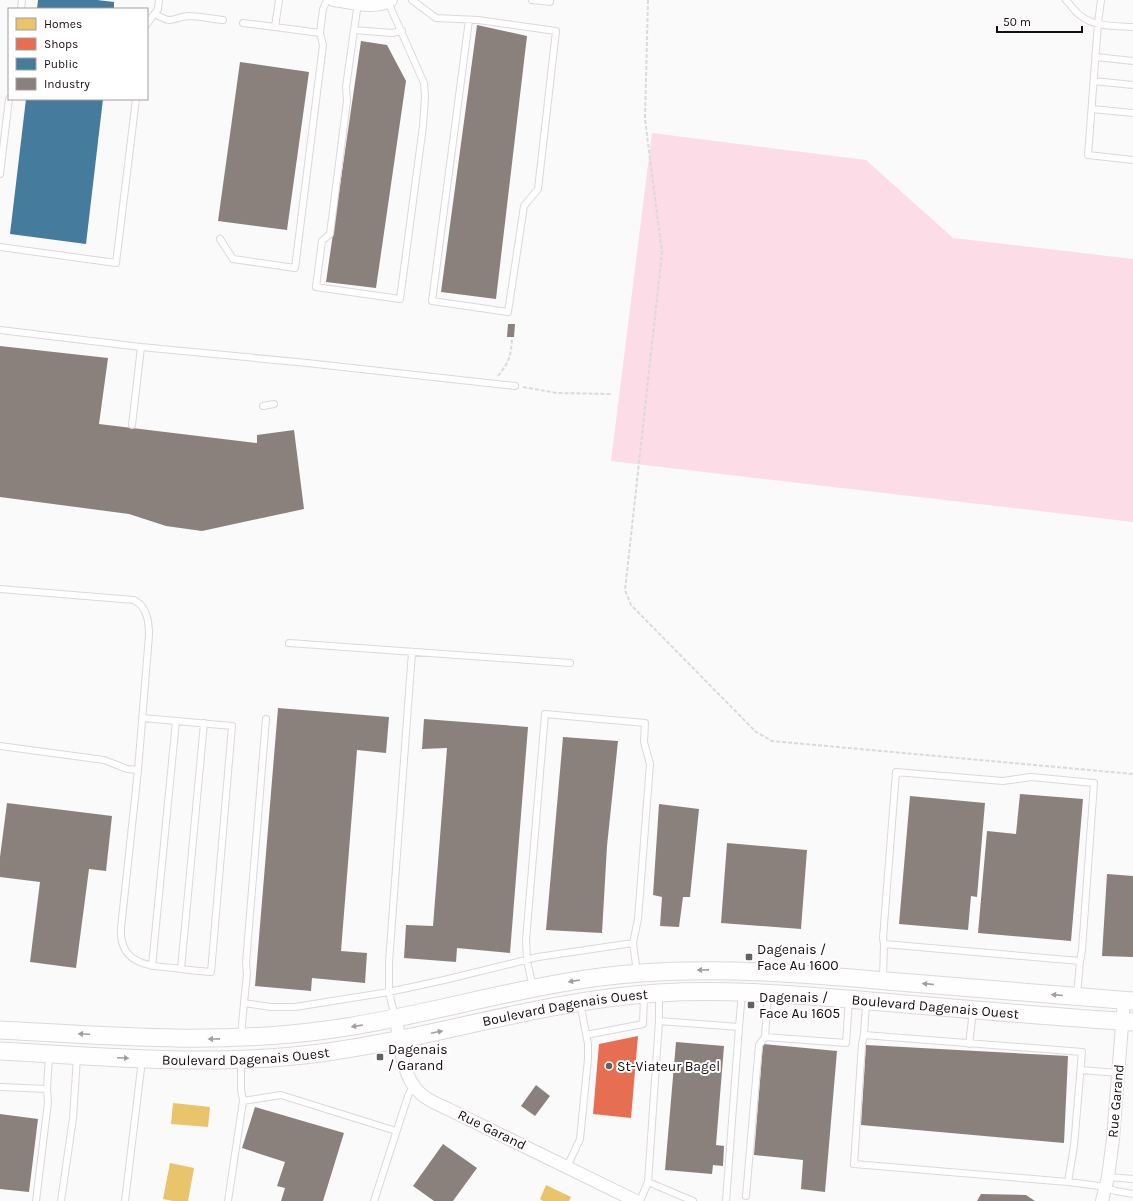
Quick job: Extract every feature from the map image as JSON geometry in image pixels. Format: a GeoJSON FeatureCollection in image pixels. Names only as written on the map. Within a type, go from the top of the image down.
{"type":"FeatureCollection","features":[{"type":"Feature","properties":{"kind":"main road","name":"Boulevard Dagenais Ouest"},"geometry":{"type":"LineString","coordinates":[[0,1030],[186,1039],[273,1036],[322,1031],[396,1018],[533,988],[585,979],[637,973],[683,971],[733,970],[770,972],[1129,1001]]}},
{"type":"Feature","properties":{"kind":"main road","name":"Boulevard Dagenais Ouest"},"geometry":{"type":"LineString","coordinates":[[0,1051],[77,1056],[190,1060],[241,1060],[320,1053],[399,1040],[522,1012],[580,1001],[651,993],[768,993],[1128,1022]]}},
{"type":"Feature","properties":{"kind":"street"},"geometry":{"type":"LineString","coordinates":[[333,0],[374,5],[389,1]]}},
{"type":"Feature","properties":{"kind":"street","name":"Rue Garand"},"geometry":{"type":"LineString","coordinates":[[1102,1201],[1107,1183],[1113,1138],[1118,1073],[1128,1022],[1129,1001]]}},
{"type":"Feature","properties":{"kind":"street","name":"Rue Garand"},"geometry":{"type":"LineString","coordinates":[[396,1018],[399,1040],[406,1067],[415,1087],[423,1096],[638,1201]]}},
{"type":"Feature","properties":{"kind":"lane"},"geometry":{"type":"LineString","coordinates":[[148,23],[158,9],[159,0]]}},
{"type":"Feature","properties":{"kind":"lane"},"geometry":{"type":"LineString","coordinates":[[275,27],[279,0]]}},
{"type":"Feature","properties":{"kind":"lane"},"geometry":{"type":"LineString","coordinates":[[220,239],[233,259],[295,268],[323,45],[320,33],[323,8],[327,0]]}},
{"type":"Feature","properties":{"kind":"lane"},"geometry":{"type":"LineString","coordinates":[[412,0],[436,18],[469,20],[556,31],[538,189],[524,206],[508,312],[432,301],[469,20]]}},
{"type":"Feature","properties":{"kind":"lane"},"geometry":{"type":"LineString","coordinates":[[532,0],[550,2],[550,0]]}},
{"type":"Feature","properties":{"kind":"lane"},"geometry":{"type":"LineString","coordinates":[[1066,0],[1080,16],[1088,21],[1133,28]]}},
{"type":"Feature","properties":{"kind":"lane"},"geometry":{"type":"LineString","coordinates":[[1101,0],[1088,155],[1133,160]]}},
{"type":"Feature","properties":{"kind":"lane"},"geometry":{"type":"LineString","coordinates":[[358,3],[346,87],[347,101],[330,234],[322,241],[316,287],[400,299],[425,97],[424,83],[389,1]]}},
{"type":"Feature","properties":{"kind":"lane"},"geometry":{"type":"LineString","coordinates":[[155,14],[171,21],[187,16],[223,20]]}},
{"type":"Feature","properties":{"kind":"lane"},"geometry":{"type":"LineString","coordinates":[[243,23],[320,33]]}},
{"type":"Feature","properties":{"kind":"lane"},"geometry":{"type":"LineString","coordinates":[[354,30],[392,33],[402,31]]}},
{"type":"Feature","properties":{"kind":"lane"},"geometry":{"type":"LineString","coordinates":[[1096,57],[1133,60]]}},
{"type":"Feature","properties":{"kind":"lane"},"geometry":{"type":"LineString","coordinates":[[1094,81],[1133,85]]}},
{"type":"Feature","properties":{"kind":"lane"},"geometry":{"type":"LineString","coordinates":[[0,174],[9,100]]}},
{"type":"Feature","properties":{"kind":"lane"},"geometry":{"type":"LineString","coordinates":[[0,247],[116,263],[136,100]]}},
{"type":"Feature","properties":{"kind":"lane"},"geometry":{"type":"LineString","coordinates":[[1092,109],[1133,113]]}},
{"type":"Feature","properties":{"kind":"lane"},"geometry":{"type":"LineString","coordinates":[[0,330],[141,347],[307,363],[515,386]]}},
{"type":"Feature","properties":{"kind":"lane"},"geometry":{"type":"LineString","coordinates":[[132,425],[141,347]]}},
{"type":"Feature","properties":{"kind":"lane"},"geometry":{"type":"LineString","coordinates":[[263,406],[274,404]]}},
{"type":"Feature","properties":{"kind":"lane"},"geometry":{"type":"LineString","coordinates":[[0,589],[134,600],[141,605],[148,620],[149,634],[143,718],[121,933],[124,946],[132,957],[143,964],[211,972],[232,726],[143,718]]}},
{"type":"Feature","properties":{"kind":"lane"},"geometry":{"type":"LineString","coordinates":[[289,643],[570,663]]}},
{"type":"Feature","properties":{"kind":"lane"},"geometry":{"type":"LineString","coordinates":[[396,1018],[389,992],[389,962],[412,652]]}},
{"type":"Feature","properties":{"kind":"lane"},"geometry":{"type":"LineString","coordinates":[[533,988],[527,961],[526,940],[545,714],[645,723],[644,742],[650,764],[638,919],[633,943],[637,973]]}},
{"type":"Feature","properties":{"kind":"lane"},"geometry":{"type":"LineString","coordinates":[[241,1038],[266,719]]}},
{"type":"Feature","properties":{"kind":"lane"},"geometry":{"type":"LineString","coordinates":[[152,966],[176,721]]}},
{"type":"Feature","properties":{"kind":"lane"},"geometry":{"type":"LineString","coordinates":[[181,969],[204,723]]}},
{"type":"Feature","properties":{"kind":"lane"},"geometry":{"type":"LineString","coordinates":[[0,746],[104,760],[127,769],[138,770]]}},
{"type":"Feature","properties":{"kind":"lane"},"geometry":{"type":"LineString","coordinates":[[883,981],[883,938],[896,772],[1003,782],[1031,777],[1094,783],[1082,950],[1077,997]]}},
{"type":"Feature","properties":{"kind":"lane"},"geometry":{"type":"LineString","coordinates":[[244,1003],[271,1007],[296,1007],[389,992],[546,956],[633,943]]}},
{"type":"Feature","properties":{"kind":"lane"},"geometry":{"type":"LineString","coordinates":[[884,944],[1080,961]]}},
{"type":"Feature","properties":{"kind":"lane"},"geometry":{"type":"LineString","coordinates":[[726,1201],[738,1027],[742,992]]}},
{"type":"Feature","properties":{"kind":"lane"},"geometry":{"type":"LineString","coordinates":[[638,1201],[648,1182],[659,1021],[651,993]]}},
{"type":"Feature","properties":{"kind":"lane"},"geometry":{"type":"LineString","coordinates":[[586,1035],[643,1024],[651,993]]}},
{"type":"Feature","properties":{"kind":"lane"},"geometry":{"type":"LineString","coordinates":[[746,1196],[759,1045],[765,1037],[768,993]]}},
{"type":"Feature","properties":{"kind":"lane"},"geometry":{"type":"LineString","coordinates":[[765,1037],[846,1043],[849,999]]}},
{"type":"Feature","properties":{"kind":"lane"},"geometry":{"type":"LineString","coordinates":[[567,1167],[580,1139],[588,1059],[588,1044],[580,1001]]}},
{"type":"Feature","properties":{"kind":"lane"},"geometry":{"type":"LineString","coordinates":[[866,1001],[854,1164],[1068,1182],[1099,1186],[1107,1183],[1133,1179]]}},
{"type":"Feature","properties":{"kind":"lane"},"geometry":{"type":"LineString","coordinates":[[969,1044],[973,1009]]}},
{"type":"Feature","properties":{"kind":"lane"},"geometry":{"type":"LineString","coordinates":[[659,1021],[738,1027]]}},
{"type":"Feature","properties":{"kind":"lane"},"geometry":{"type":"LineString","coordinates":[[864,1035],[1082,1052],[1074,1146],[1068,1182]]}},
{"type":"Feature","properties":{"kind":"lane"},"geometry":{"type":"LineString","coordinates":[[36,1201],[48,1102],[47,1089],[50,1054]]}},
{"type":"Feature","properties":{"kind":"lane"},"geometry":{"type":"LineString","coordinates":[[61,1201],[73,1118],[77,1056]]}},
{"type":"Feature","properties":{"kind":"lane"},"geometry":{"type":"LineString","coordinates":[[125,1201],[142,1059]]}},
{"type":"Feature","properties":{"kind":"lane"},"geometry":{"type":"LineString","coordinates":[[228,1201],[243,1101],[241,1089],[241,1060]]}},
{"type":"Feature","properties":{"kind":"lane"},"geometry":{"type":"LineString","coordinates":[[1081,1070],[1118,1073]]}},
{"type":"Feature","properties":{"kind":"lane"},"geometry":{"type":"LineString","coordinates":[[0,1087],[47,1089]]}},
{"type":"Feature","properties":{"kind":"lane"},"geometry":{"type":"LineString","coordinates":[[374,1201],[408,1096],[411,1090],[415,1087]]}},
{"type":"Feature","properties":{"kind":"lane"},"geometry":{"type":"LineString","coordinates":[[243,1101],[281,1095],[396,1131]]}},
{"type":"Feature","properties":{"kind":"lane"},"geometry":{"type":"LineString","coordinates":[[648,1182],[693,1201]]}},
{"type":"Feature","properties":{"kind":"lane"},"geometry":{"type":"LineString","coordinates":[[1107,1183],[1133,1194]]}},
{"type":"Feature","properties":{"kind":"path"},"geometry":{"type":"LineString","coordinates":[[648,0],[645,119],[662,253],[625,590],[631,605],[756,732],[772,741],[1133,774]]}},
{"type":"Feature","properties":{"kind":"path"},"geometry":{"type":"LineString","coordinates":[[491,384],[507,366],[511,354],[512,337]]}},
{"type":"Feature","properties":{"kind":"path"},"geometry":{"type":"LineString","coordinates":[[515,386],[557,393],[611,394]]}},
{"type":"Feature","properties":{"kind":"shaded area"},"geometry":{"type":"Polygon","coordinates":[[[652,133],[866,160],[953,238],[1133,259],[1133,522],[611,461],[652,133]]]}},
{"type":"Feature","properties":{"kind":"building: Homes"},"geometry":{"type":"Polygon","coordinates":[[[173,1103],[210,1107],[208,1127],[171,1124],[173,1103]]]}},
{"type":"Feature","properties":{"kind":"building: Homes"},"geometry":{"type":"Polygon","coordinates":[[[170,1163],[194,1168],[188,1201],[163,1199],[170,1163]]]}},
{"type":"Feature","properties":{"kind":"building: Homes"},"geometry":{"type":"Polygon","coordinates":[[[546,1185],[571,1197],[569,1201],[543,1201],[540,1199],[546,1185]]]}},
{"type":"Feature","properties":{"kind":"building: Shops"},"geometry":{"type":"Polygon","coordinates":[[[638,1036],[631,1118],[593,1114],[599,1044],[638,1036]]]}},
{"type":"Feature","properties":{"kind":"building: Public"},"geometry":{"type":"Polygon","coordinates":[[[38,0],[97,0],[114,2],[114,8],[37,8],[38,0]]]}},
{"type":"Feature","properties":{"kind":"building: Public"},"geometry":{"type":"Polygon","coordinates":[[[26,100],[103,100],[86,244],[10,234],[26,100]]]}},
{"type":"Feature","properties":{"kind":"building: Industry"},"geometry":{"type":"Polygon","coordinates":[[[477,25],[527,36],[496,299],[441,292],[477,25]]]}},
{"type":"Feature","properties":{"kind":"building: Industry"},"geometry":{"type":"Polygon","coordinates":[[[361,41],[387,45],[406,81],[376,288],[326,282],[361,41]]]}},
{"type":"Feature","properties":{"kind":"building: Industry"},"geometry":{"type":"Polygon","coordinates":[[[240,62],[309,72],[287,230],[218,221],[240,62]]]}},
{"type":"Feature","properties":{"kind":"building: Industry"},"geometry":{"type":"Polygon","coordinates":[[[508,324],[515,324],[514,337],[507,337],[508,324]]]}},
{"type":"Feature","properties":{"kind":"building: Industry"},"geometry":{"type":"Polygon","coordinates":[[[0,346],[108,358],[99,424],[257,443],[257,435],[294,430],[304,509],[202,531],[166,526],[129,514],[0,497],[0,346]]]}},
{"type":"Feature","properties":{"kind":"building: Industry"},"geometry":{"type":"Polygon","coordinates":[[[278,708],[389,717],[386,753],[357,750],[341,951],[367,953],[365,983],[312,978],[311,991],[255,986],[278,708]]]}},
{"type":"Feature","properties":{"kind":"building: Industry"},"geometry":{"type":"Polygon","coordinates":[[[424,719],[528,727],[510,953],[457,948],[456,962],[404,958],[406,925],[433,926],[447,748],[422,749],[424,719]]]}},
{"type":"Feature","properties":{"kind":"building: Industry"},"geometry":{"type":"Polygon","coordinates":[[[563,737],[618,741],[607,846],[602,933],[546,930],[563,737]]]}},
{"type":"Feature","properties":{"kind":"building: Industry"},"geometry":{"type":"Polygon","coordinates":[[[1020,794],[1083,799],[1071,941],[978,933],[987,831],[1016,834],[1020,794]]]}},
{"type":"Feature","properties":{"kind":"building: Industry"},"geometry":{"type":"Polygon","coordinates":[[[910,796],[985,803],[977,897],[971,896],[968,930],[899,924],[910,796]]]}},
{"type":"Feature","properties":{"kind":"building: Industry"},"geometry":{"type":"Polygon","coordinates":[[[7,803],[112,816],[106,871],[89,869],[76,968],[30,962],[40,882],[0,877],[0,857],[7,803]]]}},
{"type":"Feature","properties":{"kind":"building: Industry"},"geometry":{"type":"Polygon","coordinates":[[[659,804],[699,809],[690,897],[683,897],[679,927],[660,926],[662,897],[653,895],[659,804]]]}},
{"type":"Feature","properties":{"kind":"building: Industry"},"geometry":{"type":"Polygon","coordinates":[[[727,843],[807,850],[801,929],[721,923],[727,843]]]}},
{"type":"Feature","properties":{"kind":"building: Industry"},"geometry":{"type":"Polygon","coordinates":[[[1107,874],[1133,876],[1133,957],[1102,956],[1107,874]]]}},
{"type":"Feature","properties":{"kind":"building: Industry"},"geometry":{"type":"Polygon","coordinates":[[[676,1042],[724,1046],[716,1145],[724,1146],[723,1166],[713,1165],[712,1174],[665,1170],[676,1042]]]}},
{"type":"Feature","properties":{"kind":"building: Industry"},"geometry":{"type":"Polygon","coordinates":[[[763,1044],[837,1051],[825,1192],[801,1189],[803,1160],[754,1155],[763,1044]]]}},
{"type":"Feature","properties":{"kind":"building: Industry"},"geometry":{"type":"Polygon","coordinates":[[[866,1045],[1068,1056],[1064,1143],[861,1125],[866,1045]]]}},
{"type":"Feature","properties":{"kind":"building: Industry"},"geometry":{"type":"Polygon","coordinates":[[[536,1085],[550,1096],[535,1116],[521,1106],[536,1085]]]}},
{"type":"Feature","properties":{"kind":"building: Industry"},"geometry":{"type":"Polygon","coordinates":[[[255,1107],[344,1133],[323,1201],[281,1201],[285,1188],[277,1186],[285,1162],[242,1148],[255,1107]]]}},
{"type":"Feature","properties":{"kind":"building: Industry"},"geometry":{"type":"Polygon","coordinates":[[[0,1114],[38,1119],[29,1192],[0,1189],[0,1114]]]}},
{"type":"Feature","properties":{"kind":"building: Industry"},"geometry":{"type":"Polygon","coordinates":[[[443,1144],[477,1168],[453,1201],[434,1201],[413,1186],[443,1144]]]}},
{"type":"Feature","properties":{"kind":"building: Industry"},"geometry":{"type":"Polygon","coordinates":[[[981,1194],[1026,1195],[1035,1201],[977,1201],[981,1194]]]}},
{"type":"Feature","properties":{"kind":"place","name":"Dagenais / Face Au 1600"},"geometry":{"type":"Point","coordinates":[749,957]}},
{"type":"Feature","properties":{"kind":"place","name":"Dagenais / Face Au 1605"},"geometry":{"type":"Point","coordinates":[751,1005]}},
{"type":"Feature","properties":{"kind":"place","name":"Dagenais / Garand"},"geometry":{"type":"Point","coordinates":[380,1057]}},
{"type":"Feature","properties":{"kind":"place","name":"St-Viateur Bagel"},"geometry":{"type":"Point","coordinates":[609,1066]}}]}
